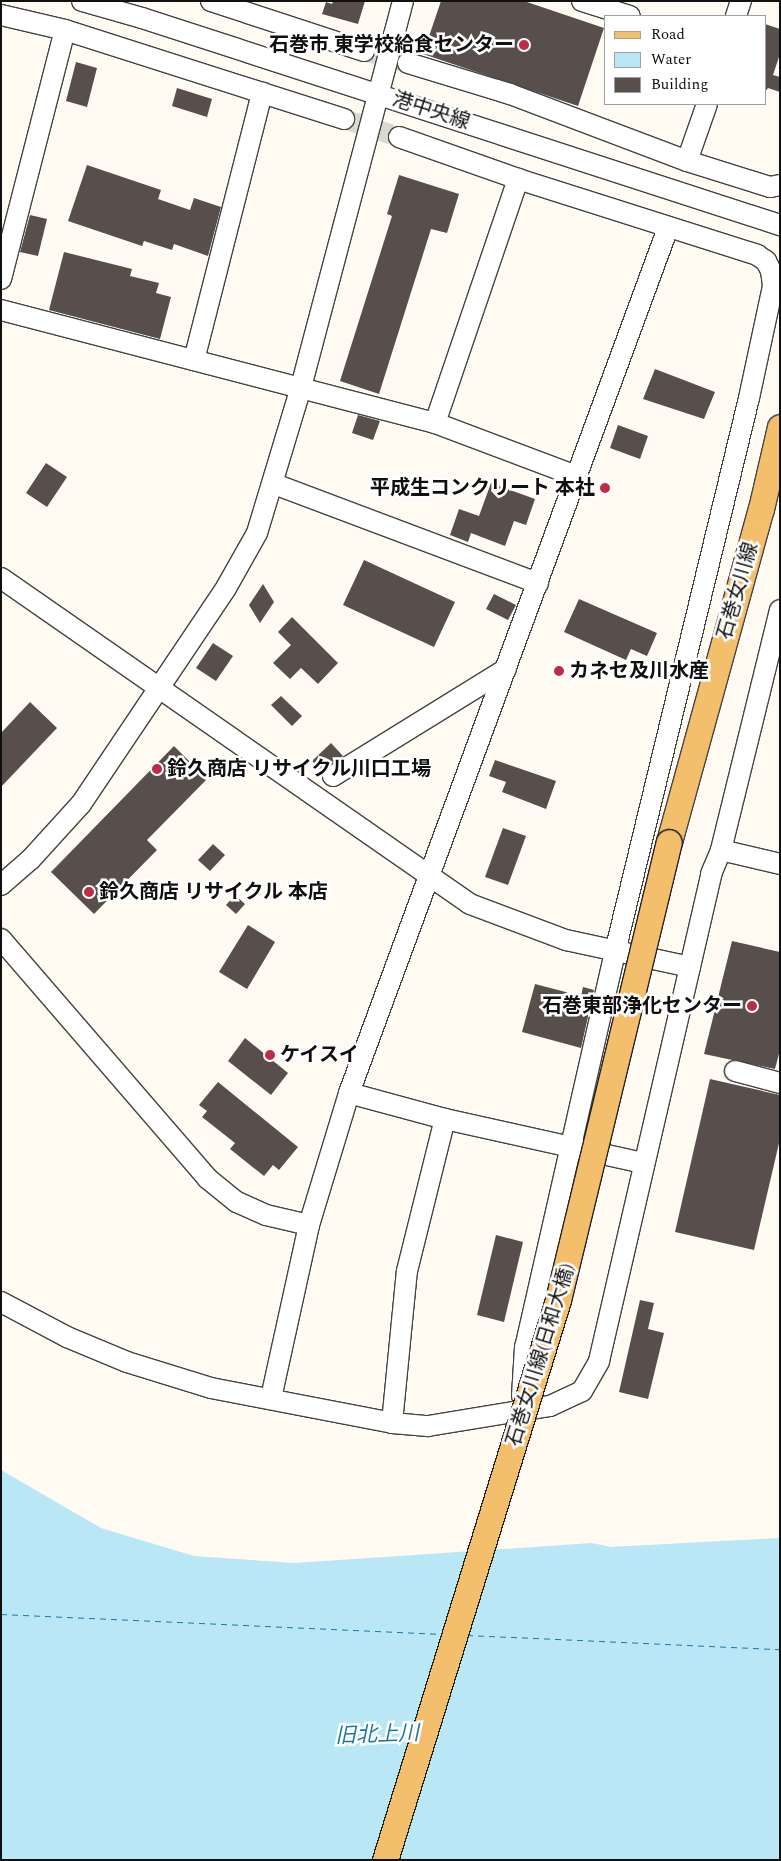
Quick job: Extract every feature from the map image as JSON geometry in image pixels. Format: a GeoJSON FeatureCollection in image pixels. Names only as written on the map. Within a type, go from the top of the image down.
{"type":"FeatureCollection","features":[{"type":"Feature","properties":{"kind":"main road","name":"石巻女川線"},"geometry":{"type":"LineString","coordinates":[[669,842],[761,509],[780,427]]}},
{"type":"Feature","properties":{"kind":"main road","name":"石巻女川線(日和大橋)"},"geometry":{"type":"LineString","coordinates":[[385,1860],[558,1300],[669,842]]}},
{"type":"Feature","properties":{"kind":"street","name":"港中央線"},"geometry":{"type":"LineString","coordinates":[[82,1],[142,18],[379,94],[780,225]]}},
{"type":"Feature","properties":{"kind":"street"},"geometry":{"type":"LineString","coordinates":[[211,1],[364,50]]}},
{"type":"Feature","properties":{"kind":"street"},"geometry":{"type":"LineString","coordinates":[[1,885],[30,860],[81,804],[226,588],[257,532],[274,484],[301,387],[403,1]]}},
{"type":"Feature","properties":{"kind":"street"},"geometry":{"type":"LineString","coordinates":[[582,1],[627,15]]}},
{"type":"Feature","properties":{"kind":"street"},"geometry":{"type":"LineString","coordinates":[[736,15],[741,1]]}},
{"type":"Feature","properties":{"kind":"street"},"geometry":{"type":"LineString","coordinates":[[1,15],[65,30],[344,119]]}},
{"type":"Feature","properties":{"kind":"street"},"geometry":{"type":"LineString","coordinates":[[1,278],[65,30]]}},
{"type":"Feature","properties":{"kind":"street"},"geometry":{"type":"LineString","coordinates":[[408,63],[510,94],[688,161],[770,186],[780,185]]}},
{"type":"Feature","properties":{"kind":"street"},"geometry":{"type":"LineString","coordinates":[[194,360],[262,93]]}},
{"type":"Feature","properties":{"kind":"street"},"geometry":{"type":"LineString","coordinates":[[688,161],[707,105]]}},
{"type":"Feature","properties":{"kind":"street"},"geometry":{"type":"LineString","coordinates":[[399,137],[518,179],[757,255],[766,261],[771,271],[773,286],[747,407],[615,952],[525,1347],[521,1411]]}},
{"type":"Feature","properties":{"kind":"street"},"geometry":{"type":"LineString","coordinates":[[435,423],[518,179]]}},
{"type":"Feature","properties":{"kind":"street"},"geometry":{"type":"LineString","coordinates":[[271,1398],[309,1225],[349,1093],[426,877],[506,669],[668,228]]}},
{"type":"Feature","properties":{"kind":"street"},"geometry":{"type":"LineString","coordinates":[[1,310],[435,423],[576,476]]}},
{"type":"Feature","properties":{"kind":"street"},"geometry":{"type":"LineString","coordinates":[[274,484],[538,583]]}},
{"type":"Feature","properties":{"kind":"street"},"geometry":{"type":"LineString","coordinates":[[1,578],[426,877],[470,904],[518,924],[615,952],[690,966]]}},
{"type":"Feature","properties":{"kind":"street"},"geometry":{"type":"LineString","coordinates":[[1,1302],[67,1337],[127,1362],[212,1388],[392,1423],[428,1426],[521,1411],[550,1406],[582,1391],[599,1361],[711,874],[721,850],[780,610]]}},
{"type":"Feature","properties":{"kind":"street"},"geometry":{"type":"LineString","coordinates":[[334,776],[506,669]]}},
{"type":"Feature","properties":{"kind":"street"},"geometry":{"type":"LineString","coordinates":[[721,850],[780,864]]}},
{"type":"Feature","properties":{"kind":"street"},"geometry":{"type":"LineString","coordinates":[[1,939],[207,1178],[237,1202],[266,1215],[309,1225]]}},
{"type":"Feature","properties":{"kind":"street"},"geometry":{"type":"LineString","coordinates":[[735,1072],[780,1083]]}},
{"type":"Feature","properties":{"kind":"street"},"geometry":{"type":"LineString","coordinates":[[349,1093],[445,1119],[644,1163]]}},
{"type":"Feature","properties":{"kind":"street"},"geometry":{"type":"LineString","coordinates":[[392,1423],[406,1271],[445,1119]]}},
{"type":"Feature","properties":{"kind":"water","name":"旧北上川"},"geometry":{"type":"Polygon","coordinates":[[[1,1470],[101,1528],[194,1556],[294,1563],[592,1543],[611,1547],[780,1538],[780,1860],[1,1860],[1,1470]]]}},
{"type":"Feature","properties":{"kind":"building"},"geometry":{"type":"Polygon","coordinates":[[[333,1],[365,1],[358,24],[322,14],[326,2],[332,4],[333,1]]]}},
{"type":"Feature","properties":{"kind":"building"},"geometry":{"type":"Polygon","coordinates":[[[441,1],[524,1],[604,28],[578,106],[423,54],[441,1]]]}},
{"type":"Feature","properties":{"kind":"building"},"geometry":{"type":"Polygon","coordinates":[[[766,24],[780,29],[780,54],[773,75],[780,77],[780,92],[768,88],[766,91],[766,24]]]}},
{"type":"Feature","properties":{"kind":"building"},"geometry":{"type":"Polygon","coordinates":[[[76,62],[97,68],[87,107],[66,101],[76,62]]]}},
{"type":"Feature","properties":{"kind":"building"},"geometry":{"type":"Polygon","coordinates":[[[177,88],[212,99],[207,117],[172,106],[177,88]]]}},
{"type":"Feature","properties":{"kind":"building"},"geometry":{"type":"Polygon","coordinates":[[[87,165],[161,190],[158,199],[190,210],[194,198],[221,207],[208,256],[174,244],[172,250],[144,241],[142,246],[68,221],[87,165]]]}},
{"type":"Feature","properties":{"kind":"building"},"geometry":{"type":"Polygon","coordinates":[[[399,175],[459,194],[447,233],[431,229],[379,394],[340,381],[392,216],[387,214],[399,175]]]}},
{"type":"Feature","properties":{"kind":"building"},"geometry":{"type":"Polygon","coordinates":[[[30,215],[47,219],[38,256],[20,252],[30,215]]]}},
{"type":"Feature","properties":{"kind":"building"},"geometry":{"type":"Polygon","coordinates":[[[64,252],[132,269],[130,276],[159,283],[156,293],[171,297],[160,339],[49,310],[64,252]]]}},
{"type":"Feature","properties":{"kind":"building"},"geometry":{"type":"Polygon","coordinates":[[[655,369],[715,392],[704,419],[643,399],[655,369]]]}},
{"type":"Feature","properties":{"kind":"building"},"geometry":{"type":"Polygon","coordinates":[[[358,415],[380,421],[373,440],[352,433],[358,415]]]}},
{"type":"Feature","properties":{"kind":"building"},"geometry":{"type":"Polygon","coordinates":[[[618,425],[648,436],[640,459],[610,448],[618,425]]]}},
{"type":"Feature","properties":{"kind":"building"},"geometry":{"type":"Polygon","coordinates":[[[46,463],[67,477],[47,507],[26,493],[46,463]]]}},
{"type":"Feature","properties":{"kind":"building"},"geometry":{"type":"Polygon","coordinates":[[[491,483],[535,499],[526,525],[514,521],[505,546],[471,533],[468,542],[450,535],[459,509],[479,516],[491,483]]]}},
{"type":"Feature","properties":{"kind":"building"},"geometry":{"type":"Polygon","coordinates":[[[364,560],[455,602],[434,647],[343,605],[364,560]]]}},
{"type":"Feature","properties":{"kind":"building"},"geometry":{"type":"Polygon","coordinates":[[[263,584],[274,602],[260,623],[249,605],[263,584]]]}},
{"type":"Feature","properties":{"kind":"building"},"geometry":{"type":"Polygon","coordinates":[[[494,594],[516,605],[508,620],[486,609],[494,594]]]}},
{"type":"Feature","properties":{"kind":"building"},"geometry":{"type":"Polygon","coordinates":[[[579,599],[657,633],[647,656],[631,649],[626,660],[564,632],[579,599]]]}},
{"type":"Feature","properties":{"kind":"building"},"geometry":{"type":"Polygon","coordinates":[[[292,617],[338,663],[318,684],[301,668],[290,679],[273,663],[291,645],[278,632],[292,617]]]}},
{"type":"Feature","properties":{"kind":"building"},"geometry":{"type":"Polygon","coordinates":[[[213,643],[233,656],[216,681],[196,668],[213,643]]]}},
{"type":"Feature","properties":{"kind":"building"},"geometry":{"type":"Polygon","coordinates":[[[281,696],[302,716],[292,726],[271,705],[281,696]]]}},
{"type":"Feature","properties":{"kind":"building"},"geometry":{"type":"Polygon","coordinates":[[[30,702],[57,728],[1,787],[1,733],[30,702]]]}},
{"type":"Feature","properties":{"kind":"building"},"geometry":{"type":"Polygon","coordinates":[[[331,743],[343,756],[322,771],[312,761],[331,743]]]}},
{"type":"Feature","properties":{"kind":"building"},"geometry":{"type":"Polygon","coordinates":[[[174,746],[207,779],[147,840],[157,850],[94,914],[51,872],[174,746]]]}},
{"type":"Feature","properties":{"kind":"building"},"geometry":{"type":"Polygon","coordinates":[[[495,760],[556,781],[546,809],[502,792],[506,782],[489,776],[495,760]]]}},
{"type":"Feature","properties":{"kind":"building"},"geometry":{"type":"Polygon","coordinates":[[[503,828],[526,836],[508,885],[485,877],[503,828]]]}},
{"type":"Feature","properties":{"kind":"building"},"geometry":{"type":"Polygon","coordinates":[[[213,844],[225,855],[210,871],[198,860],[213,844]]]}},
{"type":"Feature","properties":{"kind":"building"},"geometry":{"type":"Polygon","coordinates":[[[235,895],[245,904],[236,914],[226,905],[235,895]]]}},
{"type":"Feature","properties":{"kind":"building"},"geometry":{"type":"Polygon","coordinates":[[[248,925],[275,942],[247,989],[219,972],[248,925]]]}},
{"type":"Feature","properties":{"kind":"building"},"geometry":{"type":"Polygon","coordinates":[[[732,941],[780,952],[780,1050],[775,1069],[704,1054],[732,941]]]}},
{"type":"Feature","properties":{"kind":"building"},"geometry":{"type":"Polygon","coordinates":[[[535,984],[581,996],[583,987],[594,990],[581,1048],[522,1032],[535,984]]]}},
{"type":"Feature","properties":{"kind":"building"},"geometry":{"type":"Polygon","coordinates":[[[245,1038],[288,1073],[271,1095],[228,1061],[245,1038]]]}},
{"type":"Feature","properties":{"kind":"building"},"geometry":{"type":"Polygon","coordinates":[[[710,1079],[780,1095],[780,1139],[754,1250],[675,1232],[710,1079]]]}},
{"type":"Feature","properties":{"kind":"building"},"geometry":{"type":"Polygon","coordinates":[[[218,1082],[298,1147],[279,1170],[273,1165],[264,1176],[230,1149],[235,1143],[202,1117],[207,1111],[199,1105],[218,1082]]]}},
{"type":"Feature","properties":{"kind":"building"},"geometry":{"type":"Polygon","coordinates":[[[496,1235],[523,1242],[504,1322],[477,1315],[496,1235]]]}},
{"type":"Feature","properties":{"kind":"building"},"geometry":{"type":"Polygon","coordinates":[[[640,1300],[654,1303],[648,1329],[664,1333],[648,1399],[619,1392],[640,1300]]]}},
{"type":"Feature","properties":{"kind":"ferry route"},"geometry":{"type":"LineString","coordinates":[[1,1614],[443,1634]]}},
{"type":"Feature","properties":{"kind":"ferry route"},"geometry":{"type":"LineString","coordinates":[[467,1635],[780,1649]]}},
{"type":"Feature","properties":{"kind":"tunnel"},"geometry":{"type":"LineString","coordinates":[[364,51],[405,62]]}},
{"type":"Feature","properties":{"kind":"tunnel"},"geometry":{"type":"LineString","coordinates":[[344,119],[399,137]]}},
{"type":"Feature","properties":{"kind":"place","name":"石巻市 東学校給食センター"},"geometry":{"type":"Point","coordinates":[524,45]}},
{"type":"Feature","properties":{"kind":"place","name":"平成生コンクリート 本社"},"geometry":{"type":"Point","coordinates":[605,488]}},
{"type":"Feature","properties":{"kind":"place","name":"カネセ及川水産"},"geometry":{"type":"Point","coordinates":[559,671]}},
{"type":"Feature","properties":{"kind":"place","name":"鈴久商店 リサイクル川口工場"},"geometry":{"type":"Point","coordinates":[157,769]}},
{"type":"Feature","properties":{"kind":"place","name":"鈴久商店 リサイクル 本店"},"geometry":{"type":"Point","coordinates":[89,892]}},
{"type":"Feature","properties":{"kind":"place","name":"石巻東部浄化センター"},"geometry":{"type":"Point","coordinates":[752,1006]}},
{"type":"Feature","properties":{"kind":"place","name":"ケイスイ"},"geometry":{"type":"Point","coordinates":[270,1055]}}]}
